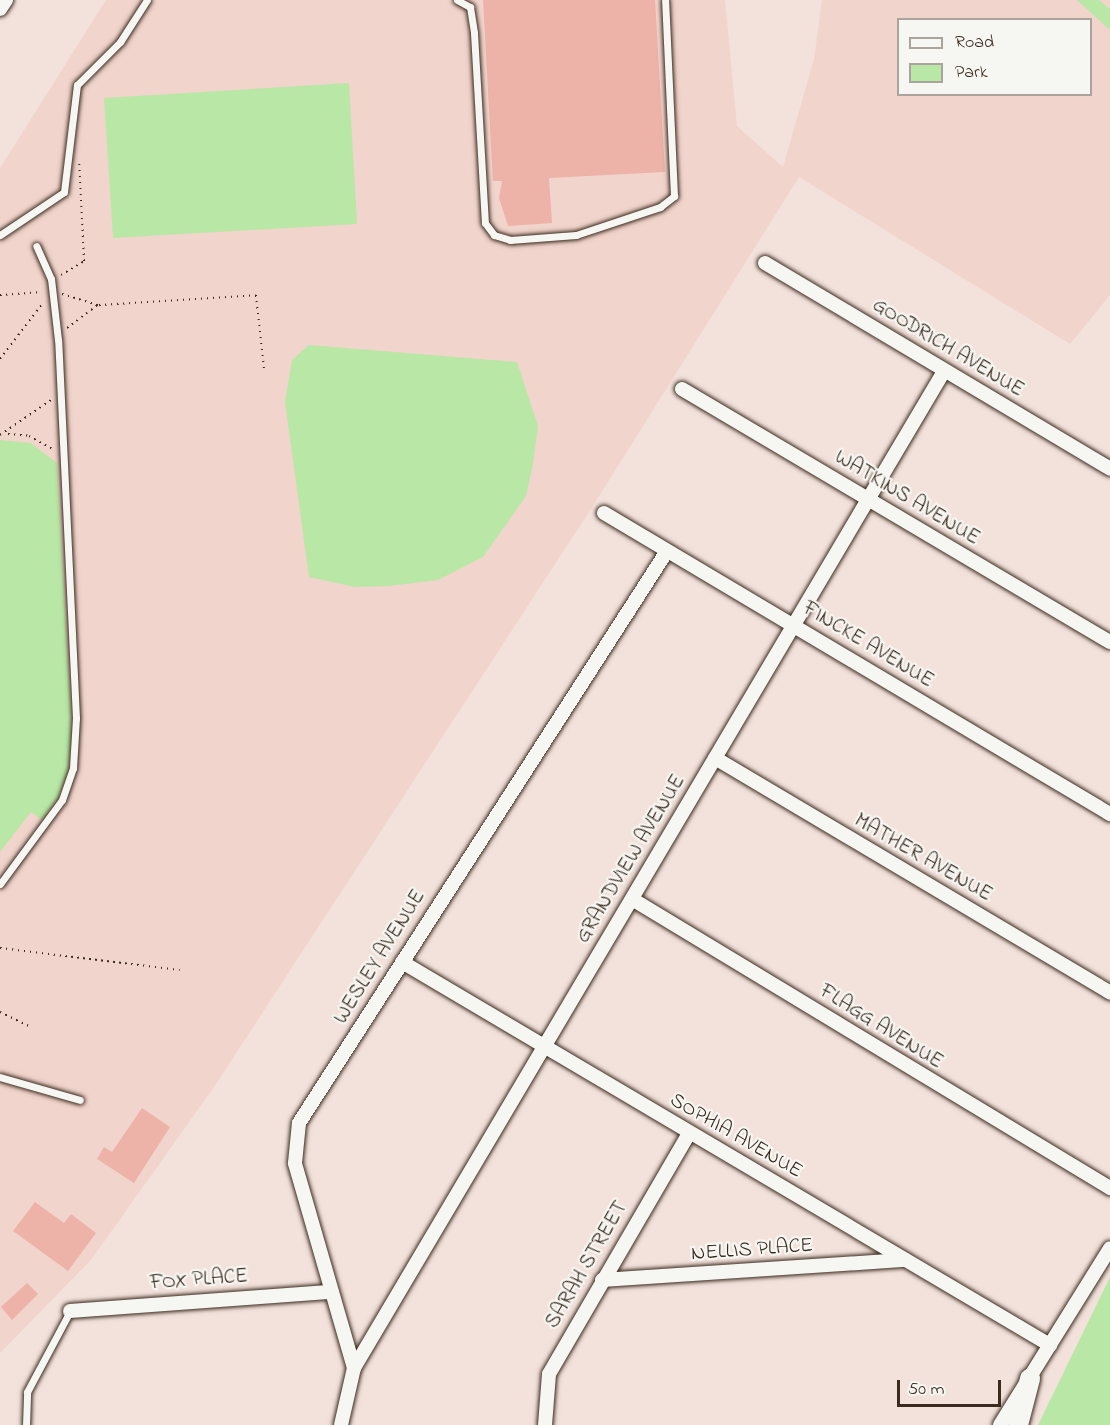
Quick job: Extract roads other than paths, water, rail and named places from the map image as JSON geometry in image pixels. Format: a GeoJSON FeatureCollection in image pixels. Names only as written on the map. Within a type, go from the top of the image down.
{"type":"FeatureCollection","features":[{"type":"Feature","properties":{"kind":"street"},"geometry":{"type":"LineString","coordinates":[[0,9],[6,0]]}},
{"type":"Feature","properties":{"kind":"street","name":"GOODRICH AVENUE"},"geometry":{"type":"LineString","coordinates":[[765,263],[1110,469]]}},
{"type":"Feature","properties":{"kind":"street","name":"GRANDVIEW AVENUE"},"geometry":{"type":"LineString","coordinates":[[354,1368],[944,371]]}},
{"type":"Feature","properties":{"kind":"street","name":"WATKINS AVENUE"},"geometry":{"type":"LineString","coordinates":[[682,389],[1110,642]]}},
{"type":"Feature","properties":{"kind":"street","name":"FINCKE AVENUE"},"geometry":{"type":"LineString","coordinates":[[604,513],[1110,814]]}},
{"type":"Feature","properties":{"kind":"street","name":"WESLEY AVENUE"},"geometry":{"type":"LineString","coordinates":[[341,1425],[354,1368],[295,1163],[295,1135],[402,962],[667,551]]}},
{"type":"Feature","properties":{"kind":"street","name":"MATHER AVENUE"},"geometry":{"type":"LineString","coordinates":[[715,758],[1110,993]]}},
{"type":"Feature","properties":{"kind":"street","name":"FLAGG AVENUE"},"geometry":{"type":"LineString","coordinates":[[632,899],[1110,1188]]}},
{"type":"Feature","properties":{"kind":"street","name":"SOPHIA AVENUE"},"geometry":{"type":"LineString","coordinates":[[402,962],[1050,1345]]}},
{"type":"Feature","properties":{"kind":"street","name":"SARAH STREET"},"geometry":{"type":"LineString","coordinates":[[545,1425],[549,1374],[689,1133]]}},
{"type":"Feature","properties":{"kind":"street"},"geometry":{"type":"LineString","coordinates":[[1000,1425],[1110,1248]]}},
{"type":"Feature","properties":{"kind":"street","name":"NELLIS PLACE"},"geometry":{"type":"LineString","coordinates":[[602,1280],[905,1260]]}},
{"type":"Feature","properties":{"kind":"street","name":"FOX PLACE"},"geometry":{"type":"LineString","coordinates":[[70,1311],[331,1292]]}},
{"type":"Feature","properties":{"kind":"street"},"geometry":{"type":"LineString","coordinates":[[1018,1425],[1030,1379]]}},
{"type":"Feature","properties":{"kind":"lane"},"geometry":{"type":"LineString","coordinates":[[0,235],[64,192],[77,85],[120,42],[147,0]]}},
{"type":"Feature","properties":{"kind":"lane"},"geometry":{"type":"LineString","coordinates":[[457,0],[470,7],[474,33],[485,224],[494,235],[510,240],[576,235],[660,207],[674,196],[665,0]]}},
{"type":"Feature","properties":{"kind":"lane"},"geometry":{"type":"LineString","coordinates":[[0,884],[38,840],[62,800],[73,768],[76,718],[58,340],[51,279],[36,246]]}},
{"type":"Feature","properties":{"kind":"lane"},"geometry":{"type":"LineString","coordinates":[[0,1077],[80,1100]]}},
{"type":"Feature","properties":{"kind":"lane"},"geometry":{"type":"LineString","coordinates":[[26,1425],[27,1392],[70,1311]]}}]}
